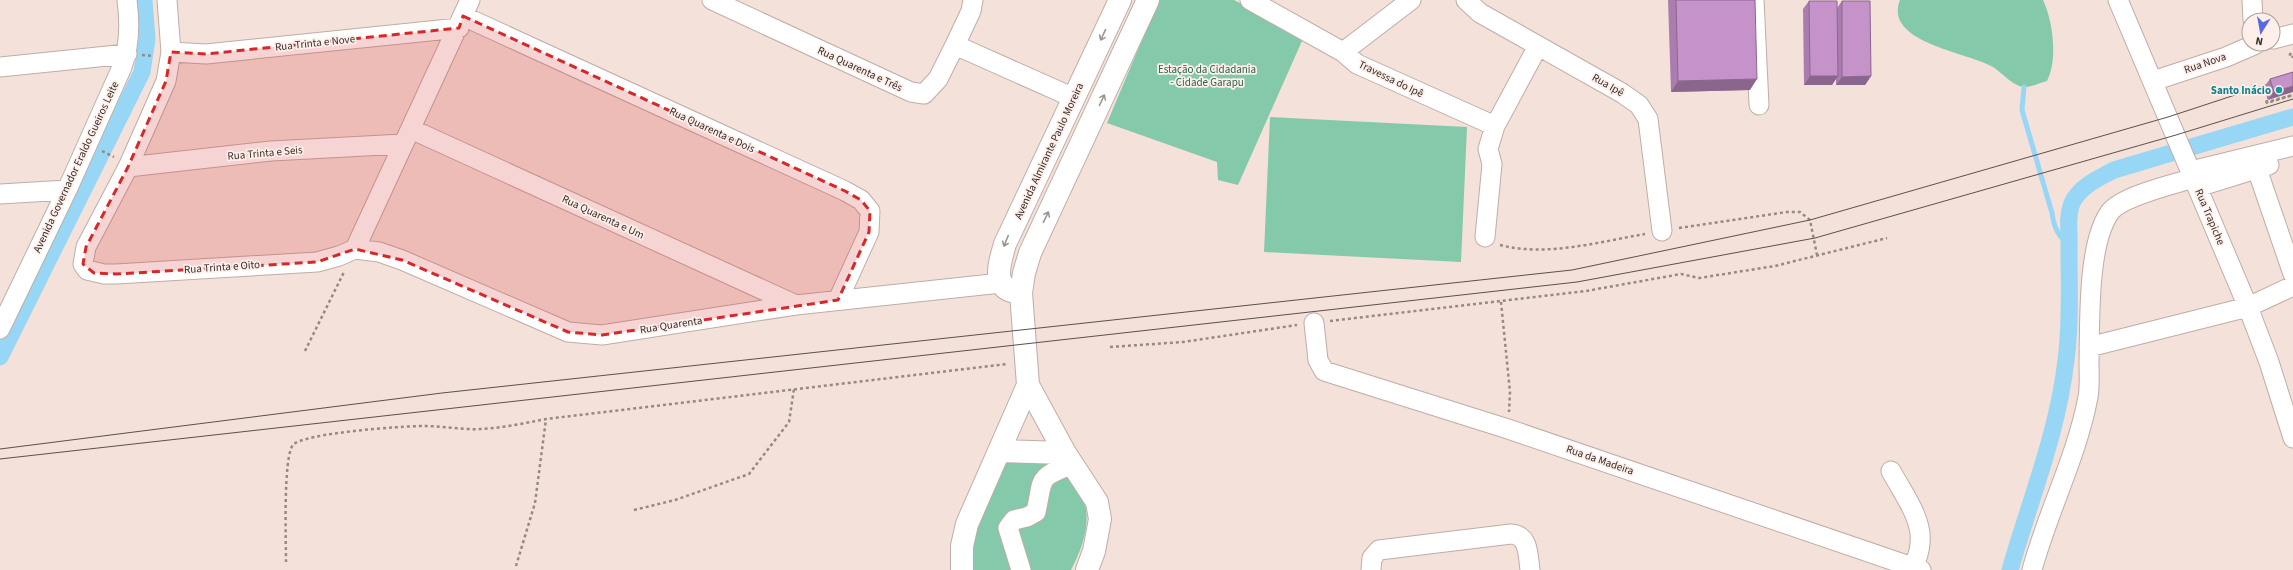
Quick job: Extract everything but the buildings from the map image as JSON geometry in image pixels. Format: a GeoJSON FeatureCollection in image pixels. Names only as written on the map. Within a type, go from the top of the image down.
{"type":"FeatureCollection","features":[{"type":"Feature","properties":{"kind":"main road","name":"Avenida Almirante Paulo Moreira"},"geometry":{"type":"LineString","coordinates":[[1001,283],[998,275],[1005,244],[1120,0]]}},
{"type":"Feature","properties":{"kind":"main road"},"geometry":{"type":"LineString","coordinates":[[962,570],[964,535],[1028,385],[1028,362],[1021,293],[1024,273],[1030,253],[1148,0]]}},
{"type":"Feature","properties":{"kind":"main road"},"geometry":{"type":"LineString","coordinates":[[1092,59],[1116,70]]}},
{"type":"Feature","properties":{"kind":"main road"},"geometry":{"type":"LineString","coordinates":[[1001,283],[1010,292],[1021,293]]}},
{"type":"Feature","properties":{"kind":"main road"},"geometry":{"type":"LineString","coordinates":[[1028,385],[1069,459],[1097,502],[1100,519],[1094,551],[1087,570]]}},
{"type":"Feature","properties":{"kind":"main road"},"geometry":{"type":"LineString","coordinates":[[999,451],[1069,459]]}},
{"type":"Feature","properties":{"kind":"street","name":"Avenida Governador Eraldo Gueiros Leite"},"geometry":{"type":"LineString","coordinates":[[3,319],[132,54],[127,0]]}},
{"type":"Feature","properties":{"kind":"street"},"geometry":{"type":"LineString","coordinates":[[122,163],[166,81],[164,54],[168,0]]}},
{"type":"Feature","properties":{"kind":"street","name":"Rua Quarenta e Três"},"geometry":{"type":"LineString","coordinates":[[712,0],[911,92],[924,94],[932,88],[955,45],[971,12],[973,0]]}},
{"type":"Feature","properties":{"kind":"street","name":"Travessa do Ipê"},"geometry":{"type":"LineString","coordinates":[[1250,0],[1343,52],[1357,64],[1495,126]]}},
{"type":"Feature","properties":{"kind":"street"},"geometry":{"type":"LineString","coordinates":[[1343,52],[1411,0]]}},
{"type":"Feature","properties":{"kind":"street","name":"Rua Ipê"},"geometry":{"type":"LineString","coordinates":[[1466,0],[1480,13],[1622,93],[1639,106],[1648,119],[1662,231]]}},
{"type":"Feature","properties":{"kind":"street"},"geometry":{"type":"LineString","coordinates":[[1754,0],[1759,105]]}},
{"type":"Feature","properties":{"kind":"street","name":"Rua Trapiche"},"geometry":{"type":"LineString","coordinates":[[2118,0],[2248,307],[2269,362],[2293,438]]}},
{"type":"Feature","properties":{"kind":"street"},"geometry":{"type":"LineString","coordinates":[[2252,0],[2253,12]]}},
{"type":"Feature","properties":{"kind":"street"},"geometry":{"type":"LineString","coordinates":[[355,249],[464,14]]}},
{"type":"Feature","properties":{"kind":"street","name":"Rua Trinta e Nove"},"geometry":{"type":"LineString","coordinates":[[164,54],[201,55],[464,14]]}},
{"type":"Feature","properties":{"kind":"street","name":"Rua Quarenta e Dois"},"geometry":{"type":"LineString","coordinates":[[464,14],[845,191],[860,200],[870,211],[870,232],[838,300]]}},
{"type":"Feature","properties":{"kind":"street"},"geometry":{"type":"LineString","coordinates":[[2281,37],[2293,34]]}},
{"type":"Feature","properties":{"kind":"street"},"geometry":{"type":"LineString","coordinates":[[955,45],[1074,98]]}},
{"type":"Feature","properties":{"kind":"street"},"geometry":{"type":"LineString","coordinates":[[1485,237],[1492,164],[1488,150],[1495,126],[1538,46]]}},
{"type":"Feature","properties":{"kind":"street","name":"Rua Nova"},"geometry":{"type":"LineString","coordinates":[[2152,81],[2226,57],[2241,50]]}},
{"type":"Feature","properties":{"kind":"street"},"geometry":{"type":"LineString","coordinates":[[0,67],[132,54]]}},
{"type":"Feature","properties":{"kind":"street","name":"Rua Trinta e Seis"},"geometry":{"type":"LineString","coordinates":[[122,163],[271,151],[407,137]]}},
{"type":"Feature","properties":{"kind":"street","name":"Rua Quarenta e Um"},"geometry":{"type":"LineString","coordinates":[[407,137],[796,305]]}},
{"type":"Feature","properties":{"kind":"street"},"geometry":{"type":"LineString","coordinates":[[2032,570],[2041,537],[2077,441],[2088,396],[2089,347],[2096,250],[2098,235],[2111,211],[2131,198],[2193,175],[2293,146]]}},
{"type":"Feature","properties":{"kind":"street"},"geometry":{"type":"LineString","coordinates":[[2193,175],[2257,169],[2293,158]]}},
{"type":"Feature","properties":{"kind":"street","name":"Rua Trinta e Oito"},"geometry":{"type":"LineString","coordinates":[[122,163],[86,247],[83,264],[87,270],[104,274],[116,274],[317,262],[339,256],[355,249]]}},
{"type":"Feature","properties":{"kind":"street"},"geometry":{"type":"LineString","coordinates":[[2257,169],[2293,274]]}},
{"type":"Feature","properties":{"kind":"street"},"geometry":{"type":"LineString","coordinates":[[0,194],[67,190]]}},
{"type":"Feature","properties":{"kind":"street","name":"Rua Quarenta"},"geometry":{"type":"LineString","coordinates":[[355,249],[379,252],[402,260],[568,332],[602,336],[796,305],[1001,283]]}},
{"type":"Feature","properties":{"kind":"street"},"geometry":{"type":"LineString","coordinates":[[2089,347],[2248,307],[2293,286]]}},
{"type":"Feature","properties":{"kind":"street","name":"Rua da Madeira"},"geometry":{"type":"LineString","coordinates":[[1314,323],[1318,360],[1320,367],[1324,371],[1508,429],[1917,569]]}},
{"type":"Feature","properties":{"kind":"street"},"geometry":{"type":"LineString","coordinates":[[1021,570],[1008,528],[1014,520],[1027,517],[1036,512],[1040,484],[1048,474],[1069,459]]}},
{"type":"Feature","properties":{"kind":"street"},"geometry":{"type":"LineString","coordinates":[[1891,472],[1917,519],[1920,533],[1920,544],[1917,569]]}},
{"type":"Feature","properties":{"kind":"street"},"geometry":{"type":"LineString","coordinates":[[1371,570],[1372,558],[1379,550],[1510,534],[1517,535],[1525,542],[1530,570]]}},
{"type":"Feature","properties":{"kind":"path"},"geometry":{"type":"LineString","coordinates":[[2293,52],[2289,55],[2293,57]]}},
{"type":"Feature","properties":{"kind":"path"},"geometry":{"type":"LineString","coordinates":[[132,54],[164,54]]}},
{"type":"Feature","properties":{"kind":"path"},"geometry":{"type":"LineString","coordinates":[[2280,94],[2267,98],[2267,102],[2293,95]]}},
{"type":"Feature","properties":{"kind":"path"},"geometry":{"type":"LineString","coordinates":[[99,150],[122,163]]}},
{"type":"Feature","properties":{"kind":"path"},"geometry":{"type":"LineString","coordinates":[[1110,347],[1183,342],[1314,323],[1501,302],[1586,291],[1681,274],[1699,278],[1775,266],[1887,238]]}},
{"type":"Feature","properties":{"kind":"path"},"geometry":{"type":"LineString","coordinates":[[305,351],[355,249]]}},
{"type":"Feature","properties":{"kind":"path"},"geometry":{"type":"LineString","coordinates":[[1501,302],[1510,392],[1508,429]]}},
{"type":"Feature","properties":{"kind":"path"},"geometry":{"type":"LineString","coordinates":[[286,562],[287,463],[292,446],[301,439],[362,430],[424,426],[480,429],[546,419],[1028,362]]}},
{"type":"Feature","properties":{"kind":"path"},"geometry":{"type":"LineString","coordinates":[[634,510],[675,500],[749,474],[789,422],[794,389]]}},
{"type":"Feature","properties":{"kind":"path"},"geometry":{"type":"LineString","coordinates":[[516,566],[535,503],[546,419]]}},
{"type":"Feature","properties":{"kind":"highlighted area"},"geometry":{"type":"Polygon","coordinates":[[[463,16],[845,191],[861,200],[870,211],[869,232],[838,300],[602,335],[568,332],[402,260],[355,249],[317,262],[116,274],[94,273],[83,264],[86,247],[128,167],[166,81],[171,52],[206,54],[459,28],[463,16]]]}},
{"type":"Feature","properties":{"kind":"green space","name":"Estação da Cidadania - Cidade Garapu"},"geometry":{"type":"Polygon","coordinates":[[[1159,0],[1234,0],[1291,29],[1302,41],[1238,185],[1218,180],[1217,162],[1107,123],[1159,0]]]}},
{"type":"Feature","properties":{"kind":"green space"},"geometry":{"type":"Polygon","coordinates":[[[1900,0],[2043,0],[2052,29],[2053,40],[2052,62],[2047,81],[2030,86],[2020,86],[1991,66],[1930,44],[1915,36],[1904,26],[1898,14],[1900,0]]]}},
{"type":"Feature","properties":{"kind":"green space"},"geometry":{"type":"Polygon","coordinates":[[[1270,117],[1467,127],[1461,262],[1264,252],[1270,117]]]}},
{"type":"Feature","properties":{"kind":"green space"},"geometry":{"type":"Polygon","coordinates":[[[1035,455],[1064,469],[1083,496],[1087,520],[1085,533],[1082,545],[1071,570],[964,570],[966,538],[1006,458],[1035,455]]]}},
{"type":"Feature","properties":{"kind":"waterway"},"geometry":{"type":"LineString","coordinates":[[0,357],[142,72],[147,39],[144,0]]}},
{"type":"Feature","properties":{"kind":"waterway"},"geometry":{"type":"LineString","coordinates":[[2024,87],[2022,110],[2055,227],[2059,235],[2069,246]]}},
{"type":"Feature","properties":{"kind":"waterway"},"geometry":{"type":"LineString","coordinates":[[2010,570],[2050,440],[2062,387],[2068,346],[2069,220],[2070,209],[2075,197],[2090,183],[2114,170],[2293,117]]}},
{"type":"Feature","properties":{"kind":"tram line"},"geometry":{"type":"LineString","coordinates":[[0,449],[442,393],[1572,270],[1810,220],[2168,117],[2293,76]]}},
{"type":"Feature","properties":{"kind":"tram line"},"geometry":{"type":"LineString","coordinates":[[0,459],[1577,282],[1815,238],[2176,135],[2293,99]]}},
{"type":"Feature","properties":{"kind":"place","name":"Santo Inácio"},"geometry":{"type":"Point","coordinates":[2279,90]}}]}
